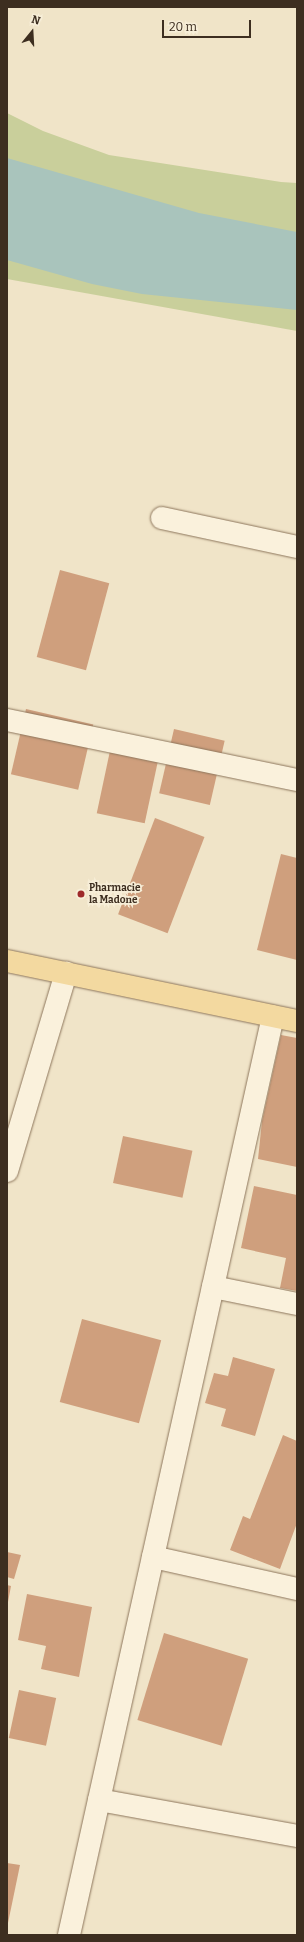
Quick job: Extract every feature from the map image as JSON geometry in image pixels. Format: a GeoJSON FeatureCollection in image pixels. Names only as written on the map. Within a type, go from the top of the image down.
{"type":"FeatureCollection","features":[{"type":"Feature","properties":{"kind":"main road"},"geometry":{"type":"LineString","coordinates":[[7,961],[297,1021]]}},
{"type":"Feature","properties":{"kind":"street"},"geometry":{"type":"LineString","coordinates":[[162,518],[297,547]]}},
{"type":"Feature","properties":{"kind":"street"},"geometry":{"type":"LineString","coordinates":[[7,720],[297,780]]}},
{"type":"Feature","properties":{"kind":"street"},"geometry":{"type":"LineString","coordinates":[[7,1170],[66,973]]}},
{"type":"Feature","properties":{"kind":"street"},"geometry":{"type":"LineString","coordinates":[[69,1935],[273,1016]]}},
{"type":"Feature","properties":{"kind":"street"},"geometry":{"type":"LineString","coordinates":[[213,1287],[297,1304]]}},
{"type":"Feature","properties":{"kind":"street"},"geometry":{"type":"LineString","coordinates":[[153,1557],[297,1589]]}},
{"type":"Feature","properties":{"kind":"street"},"geometry":{"type":"LineString","coordinates":[[99,1800],[297,1836]]}},
{"type":"Feature","properties":{"kind":"green space"},"geometry":{"type":"Polygon","coordinates":[[[7,113],[43,131],[109,155],[281,182],[297,183],[297,331],[7,279],[7,113]]]}},
{"type":"Feature","properties":{"kind":"water"},"geometry":{"type":"Polygon","coordinates":[[[7,158],[199,213],[297,232],[297,310],[142,294],[92,284],[7,260],[7,158]]]}},
{"type":"Feature","properties":{"kind":"building"},"geometry":{"type":"Polygon","coordinates":[[[60,570],[109,583],[86,670],[37,657],[60,570]]]}},
{"type":"Feature","properties":{"kind":"building"},"geometry":{"type":"Polygon","coordinates":[[[26,709],[93,725],[78,790],[11,774],[26,709]]]}},
{"type":"Feature","properties":{"kind":"building"},"geometry":{"type":"Polygon","coordinates":[[[174,729],[225,741],[210,805],[159,793],[174,729]]]}},
{"type":"Feature","properties":{"kind":"building"},"geometry":{"type":"Polygon","coordinates":[[[114,732],[162,742],[145,823],[97,813],[114,732]]]}},
{"type":"Feature","properties":{"kind":"building"},"geometry":{"type":"Polygon","coordinates":[[[155,818],[204,837],[168,933],[118,914],[155,818]]]}},
{"type":"Feature","properties":{"kind":"building"},"geometry":{"type":"Polygon","coordinates":[[[281,854],[297,858],[297,960],[257,950],[281,854]]]}},
{"type":"Feature","properties":{"kind":"building"},"geometry":{"type":"Polygon","coordinates":[[[281,1035],[297,1038],[297,1167],[258,1159],[262,1121],[281,1035]]]}},
{"type":"Feature","properties":{"kind":"building"},"geometry":{"type":"Polygon","coordinates":[[[123,1136],[192,1151],[182,1198],[113,1183],[123,1136]]]}},
{"type":"Feature","properties":{"kind":"building"},"geometry":{"type":"Polygon","coordinates":[[[254,1186],[297,1195],[297,1291],[280,1288],[286,1258],[241,1248],[254,1186]]]}},
{"type":"Feature","properties":{"kind":"building"},"geometry":{"type":"Polygon","coordinates":[[[82,1319],[161,1340],[139,1423],[60,1402],[82,1319]]]}},
{"type":"Feature","properties":{"kind":"building"},"geometry":{"type":"Polygon","coordinates":[[[233,1357],[275,1369],[255,1436],[221,1426],[226,1409],[205,1403],[214,1373],[228,1376],[233,1357]]]}},
{"type":"Feature","properties":{"kind":"building"},"geometry":{"type":"Polygon","coordinates":[[[283,1435],[297,1441],[297,1523],[280,1569],[230,1550],[243,1516],[250,1519],[283,1435]]]}},
{"type":"Feature","properties":{"kind":"building"},"geometry":{"type":"Polygon","coordinates":[[[7,1552],[21,1555],[14,1579],[7,1577],[7,1552]]]}},
{"type":"Feature","properties":{"kind":"building"},"geometry":{"type":"Polygon","coordinates":[[[7,1585],[11,1586],[8,1602],[7,1602],[7,1585]]]}},
{"type":"Feature","properties":{"kind":"building"},"geometry":{"type":"Polygon","coordinates":[[[27,1594],[92,1607],[79,1677],[41,1669],[46,1646],[18,1640],[27,1594]]]}},
{"type":"Feature","properties":{"kind":"building"},"geometry":{"type":"Polygon","coordinates":[[[164,1633],[248,1659],[222,1746],[137,1720],[164,1633]]]}},
{"type":"Feature","properties":{"kind":"building"},"geometry":{"type":"Polygon","coordinates":[[[19,1690],[56,1698],[46,1746],[9,1738],[19,1690]]]}},
{"type":"Feature","properties":{"kind":"building"},"geometry":{"type":"Polygon","coordinates":[[[7,1863],[20,1865],[8,1923],[7,1923],[7,1863]]]}},
{"type":"Feature","properties":{"kind":"place","name":"Pharmacie la Madone"},"geometry":{"type":"Point","coordinates":[81,894]}}]}
